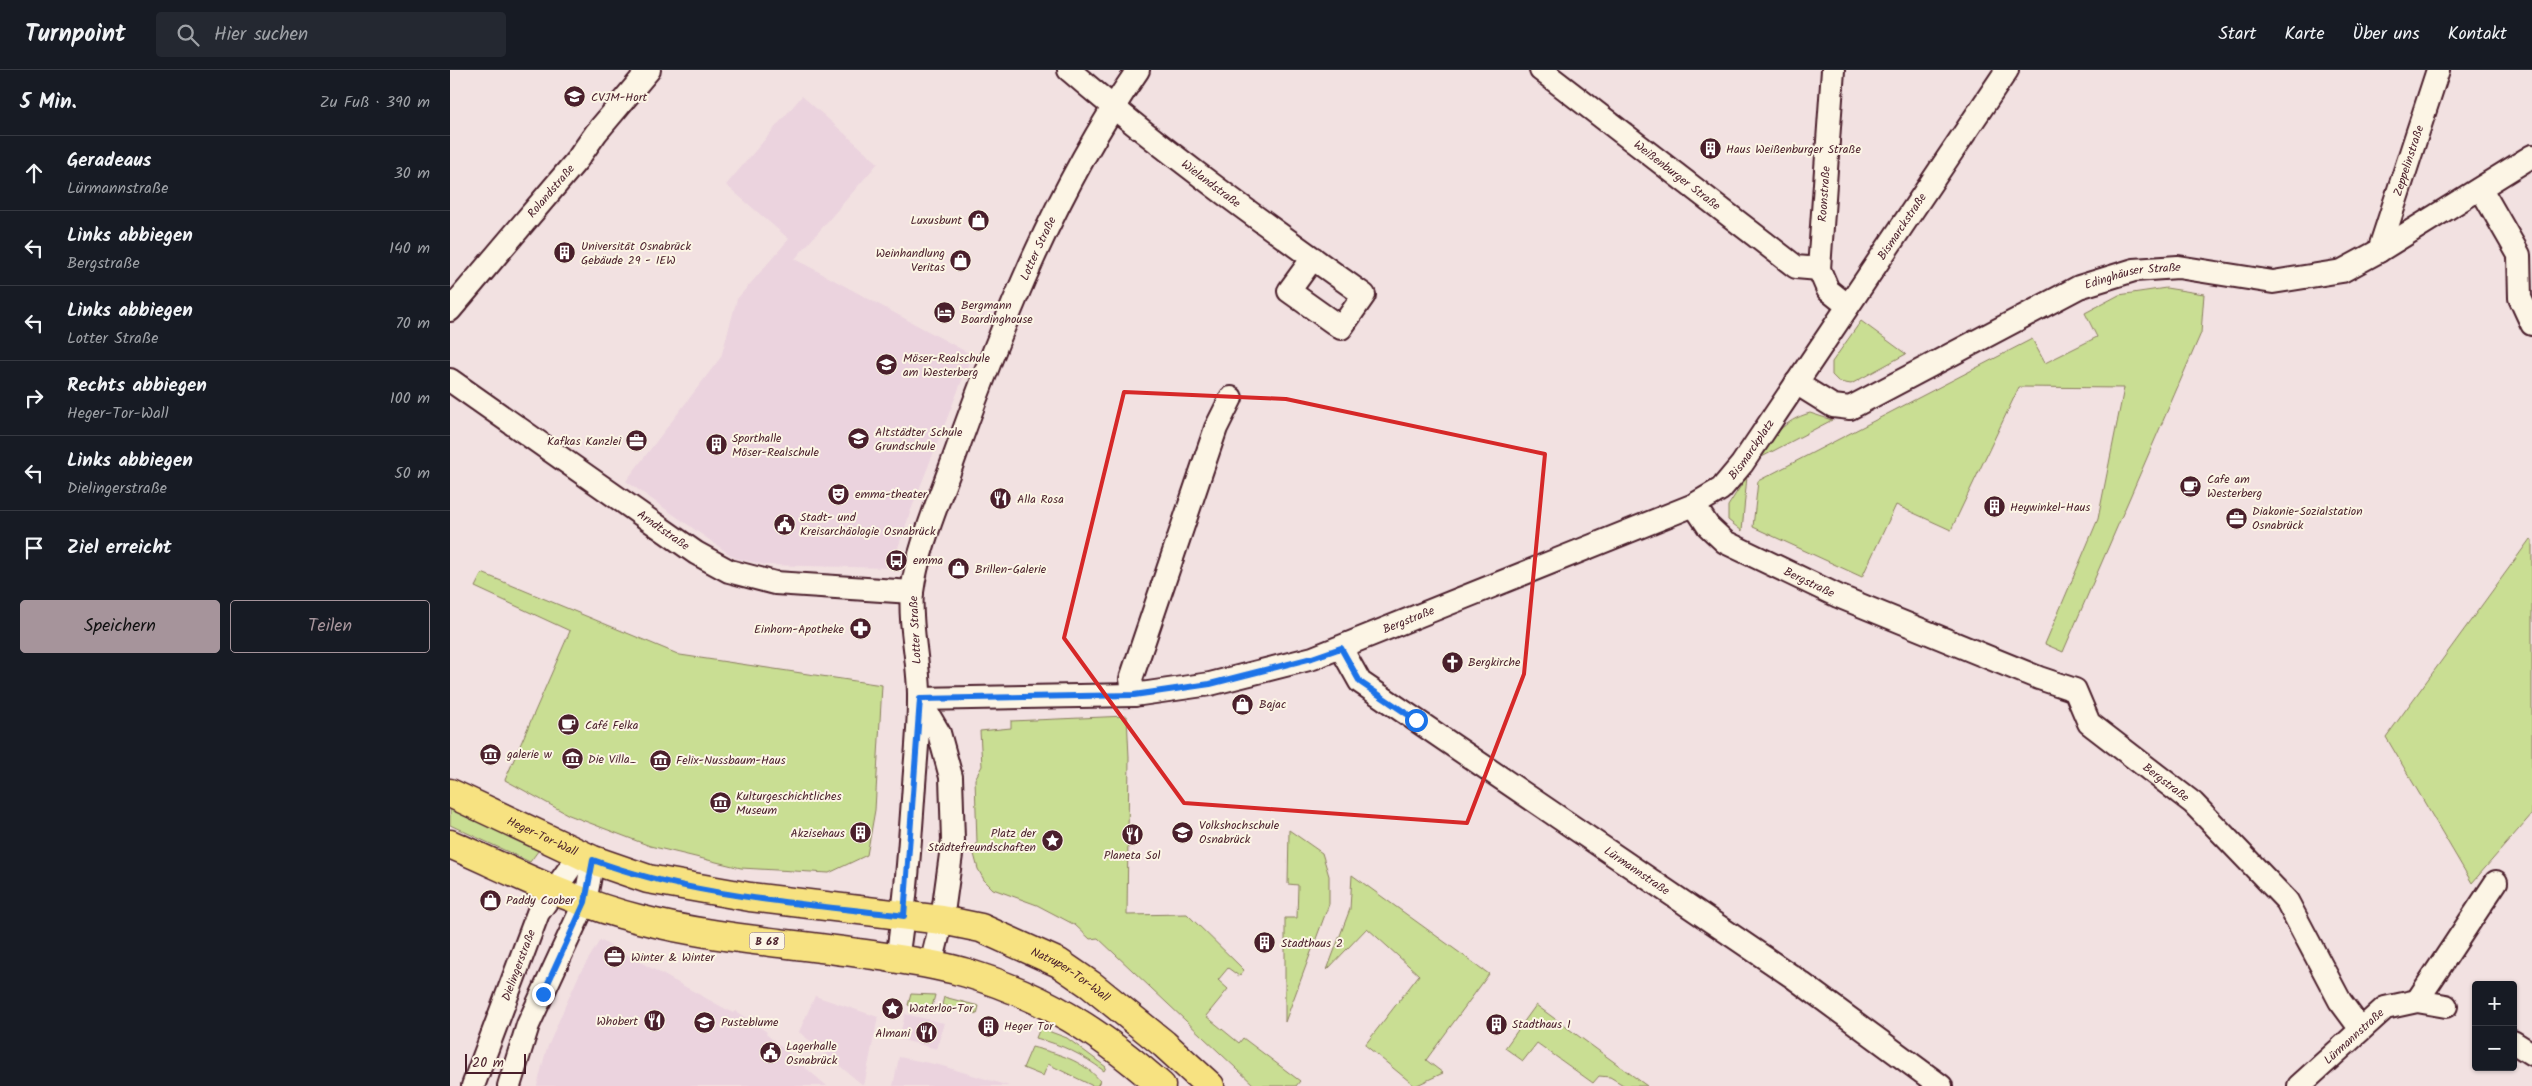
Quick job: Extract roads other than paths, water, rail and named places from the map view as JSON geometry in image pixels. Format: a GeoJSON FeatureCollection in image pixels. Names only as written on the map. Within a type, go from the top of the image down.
{"type":"FeatureCollection","features":[{"type":"Feature","properties":{"kind":"main road","name":"Heger-Tor-Wall"},"geometry":{"type":"LineString","coordinates":[[450,794],[587,857],[648,879],[694,888],[904,916]]}},
{"type":"Feature","properties":{"kind":"main road","name":"B 68"},"geometry":{"type":"LineString","coordinates":[[450,844],[554,890],[638,919],[708,933],[897,958],[968,973],[1020,993],[1074,1018],[1103,1037],[1161,1086]]}},
{"type":"Feature","properties":{"kind":"main road","name":"Natruper-Tor-Wall"},"geometry":{"type":"LineString","coordinates":[[904,916],[942,920],[981,928],[1059,963],[1127,1013],[1210,1086]]}},
{"type":"Feature","properties":{"kind":"street","name":"Rolandstraße"},"geometry":{"type":"LineString","coordinates":[[450,310],[577,160],[596,133],[649,70]]}},
{"type":"Feature","properties":{"kind":"street","name":"Wielandstraße"},"geometry":{"type":"LineString","coordinates":[[1069,70],[1112,107],[1223,193],[1313,258]]}},
{"type":"Feature","properties":{"kind":"street","name":"Lotter Straße"},"geometry":{"type":"LineString","coordinates":[[897,958],[904,916],[920,699],[912,592],[932,518],[977,394],[1026,277],[1078,166],[1112,107],[1138,70]]}},
{"type":"Feature","properties":{"kind":"street","name":"Weißenburger Straße"},"geometry":{"type":"LineString","coordinates":[[1541,70],[1796,267],[1819,269]]}},
{"type":"Feature","properties":{"kind":"street","name":"Roonstraße"},"geometry":{"type":"LineString","coordinates":[[1833,70],[1819,269],[1828,290],[1848,306]]}},
{"type":"Feature","properties":{"kind":"street","name":"Bismarckstraße"},"geometry":{"type":"LineString","coordinates":[[1796,382],[2007,70]]}},
{"type":"Feature","properties":{"kind":"street","name":"Zeppelinstraße"},"geometry":{"type":"LineString","coordinates":[[2379,251],[2438,70]]}},
{"type":"Feature","properties":{"kind":"street","name":"Edinghäuser Straße"},"geometry":{"type":"LineString","coordinates":[[1796,382],[1833,406],[1850,408],[2079,287],[2134,270],[2178,267],[2273,282],[2342,271],[2379,251],[2532,156]]}},
{"type":"Feature","properties":{"kind":"street"},"geometry":{"type":"LineString","coordinates":[[2481,189],[2518,255],[2520,298],[2532,324]]}},
{"type":"Feature","properties":{"kind":"street","name":"Arndtstraße"},"geometry":{"type":"LineString","coordinates":[[450,380],[696,553],[729,571],[775,583],[912,592]]}},
{"type":"Feature","properties":{"kind":"street","name":"Bismarckplatz"},"geometry":{"type":"LineString","coordinates":[[1694,505],[1721,489],[1742,464],[1796,382]]}},
{"type":"Feature","properties":{"kind":"street"},"geometry":{"type":"LineString","coordinates":[[1134,695],[1131,679],[1216,428],[1232,398]]}},
{"type":"Feature","properties":{"kind":"street","name":"Bergstraße"},"geometry":{"type":"LineString","coordinates":[[920,699],[1134,695],[1210,684],[1312,658],[1341,648],[1694,505],[1708,526],[1725,542],[1838,596],[2039,678],[2075,690],[2089,723],[2193,803],[2286,901],[2340,1001],[2360,1028]]}},
{"type":"Feature","properties":{"kind":"street","name":"Lürmannstraße"},"geometry":{"type":"LineString","coordinates":[[1341,648],[1360,682],[1793,977],[1941,1086]]}},
{"type":"Feature","properties":{"kind":"street","name":"Lotter Straße"},"geometry":{"type":"LineString","coordinates":[[920,699],[939,733],[951,777],[952,858],[942,920],[931,964]]}},
{"type":"Feature","properties":{"kind":"street"},"geometry":{"type":"LineString","coordinates":[[509,1086],[528,1025],[585,902],[587,857]]}},
{"type":"Feature","properties":{"kind":"street","name":"Dielingerstraße"},"geometry":{"type":"LineString","coordinates":[[473,1086],[538,913],[554,890],[587,857]]}},
{"type":"Feature","properties":{"kind":"street"},"geometry":{"type":"LineString","coordinates":[[2416,1001],[2496,882]]}},
{"type":"Feature","properties":{"kind":"street","name":"Lürmannstraße"},"geometry":{"type":"LineString","coordinates":[[2299,1086],[2360,1028],[2385,1008],[2416,1001],[2446,1006]]}},
{"type":"Feature","properties":{"kind":"street"},"geometry":{"type":"LineString","coordinates":[[2517,1045],[2532,1054]]}},
{"type":"Feature","properties":{"kind":"place","name":"CVJM-Hort"},"geometry":{"type":"Point","coordinates":[575,97]}},
{"type":"Feature","properties":{"kind":"place","name":"Haus Weißenburger Straße"},"geometry":{"type":"Point","coordinates":[1710,149]}},
{"type":"Feature","properties":{"kind":"place","name":"Luxusbunt"},"geometry":{"type":"Point","coordinates":[978,220]}},
{"type":"Feature","properties":{"kind":"place","name":"Universität Osnabrück Gebäude 29 - IEW"},"geometry":{"type":"Point","coordinates":[565,253]}},
{"type":"Feature","properties":{"kind":"place","name":"Weinhandlung Veritas"},"geometry":{"type":"Point","coordinates":[961,260]}},
{"type":"Feature","properties":{"kind":"place","name":"Bergmann Boardinghouse"},"geometry":{"type":"Point","coordinates":[945,312]}},
{"type":"Feature","properties":{"kind":"place","name":"Möser-Realschule am Westerberg"},"geometry":{"type":"Point","coordinates":[887,365]}},
{"type":"Feature","properties":{"kind":"place","name":"Altstädter Schule Grundschule"},"geometry":{"type":"Point","coordinates":[859,439]}},
{"type":"Feature","properties":{"kind":"place","name":"Kafkas Kanzlei"},"geometry":{"type":"Point","coordinates":[637,441]}},
{"type":"Feature","properties":{"kind":"place","name":"Sporthalle Möser-Realschule"},"geometry":{"type":"Point","coordinates":[716,445]}},
{"type":"Feature","properties":{"kind":"place","name":"Cafe am Westerberg"},"geometry":{"type":"Point","coordinates":[2191,486]}},
{"type":"Feature","properties":{"kind":"place","name":"emma-theater"},"geometry":{"type":"Point","coordinates":[839,494]}},
{"type":"Feature","properties":{"kind":"place","name":"Alla Rosa"},"geometry":{"type":"Point","coordinates":[1001,499]}},
{"type":"Feature","properties":{"kind":"place","name":"Heywinkel-Haus"},"geometry":{"type":"Point","coordinates":[1994,507]}},
{"type":"Feature","properties":{"kind":"place","name":"Diakonie-Sozialstation Osnabrück"},"geometry":{"type":"Point","coordinates":[2236,518]}},
{"type":"Feature","properties":{"kind":"place","name":"Stadt- und Kreisarchäologie Osnabrück"},"geometry":{"type":"Point","coordinates":[784,524]}},
{"type":"Feature","properties":{"kind":"place","name":"emma"},"geometry":{"type":"Point","coordinates":[897,560]}},
{"type":"Feature","properties":{"kind":"place","name":"Brillen-Galerie"},"geometry":{"type":"Point","coordinates":[959,569]}},
{"type":"Feature","properties":{"kind":"place","name":"Einhorn-Apotheke"},"geometry":{"type":"Point","coordinates":[860,629]}},
{"type":"Feature","properties":{"kind":"place","name":"Bergkirche"},"geometry":{"type":"Point","coordinates":[1452,662]}},
{"type":"Feature","properties":{"kind":"place","name":"Bajac"},"geometry":{"type":"Point","coordinates":[1243,704]}},
{"type":"Feature","properties":{"kind":"place","name":"Café Felka"},"geometry":{"type":"Point","coordinates":[569,725]}},
{"type":"Feature","properties":{"kind":"place","name":"galerie w"},"geometry":{"type":"Point","coordinates":[491,754]}},
{"type":"Feature","properties":{"kind":"place","name":"Die Villa_"},"geometry":{"type":"Point","coordinates":[572,759]}},
{"type":"Feature","properties":{"kind":"place","name":"Felix-Nussbaum-Haus"},"geometry":{"type":"Point","coordinates":[660,760]}},
{"type":"Feature","properties":{"kind":"place","name":"Kulturgeschichtliches Museum"},"geometry":{"type":"Point","coordinates":[720,803]}},
{"type":"Feature","properties":{"kind":"place","name":"Volkshochschule Osnabrück"},"geometry":{"type":"Point","coordinates":[1183,832]}},
{"type":"Feature","properties":{"kind":"place","name":"Akzisehaus"},"geometry":{"type":"Point","coordinates":[861,833]}},
{"type":"Feature","properties":{"kind":"place","name":"Planeta Sol"},"geometry":{"type":"Point","coordinates":[1132,834]}},
{"type":"Feature","properties":{"kind":"place","name":"Platz der Städtefreundschaften"},"geometry":{"type":"Point","coordinates":[1052,840]}},
{"type":"Feature","properties":{"kind":"place","name":"Paddy Coober"},"geometry":{"type":"Point","coordinates":[490,900]}},
{"type":"Feature","properties":{"kind":"place","name":"Stadthaus 2"},"geometry":{"type":"Point","coordinates":[1265,943]}},
{"type":"Feature","properties":{"kind":"place","name":"Winter & Winter"},"geometry":{"type":"Point","coordinates":[615,957]}},
{"type":"Feature","properties":{"kind":"place","name":"Waterloo-Tor"},"geometry":{"type":"Point","coordinates":[893,1008]}},
{"type":"Feature","properties":{"kind":"place","name":"Whobert"},"geometry":{"type":"Point","coordinates":[654,1021]}},
{"type":"Feature","properties":{"kind":"place","name":"Pusteblume"},"geometry":{"type":"Point","coordinates":[705,1022]}},
{"type":"Feature","properties":{"kind":"place","name":"Stadthaus 1"},"geometry":{"type":"Point","coordinates":[1496,1024]}},
{"type":"Feature","properties":{"kind":"place","name":"Heger Tor"},"geometry":{"type":"Point","coordinates":[988,1026]}},
{"type":"Feature","properties":{"kind":"place","name":"Almani"},"geometry":{"type":"Point","coordinates":[926,1033]}},
{"type":"Feature","properties":{"kind":"place","name":"Lagerhalle Osnabrück"},"geometry":{"type":"Point","coordinates":[770,1053]}}]}
